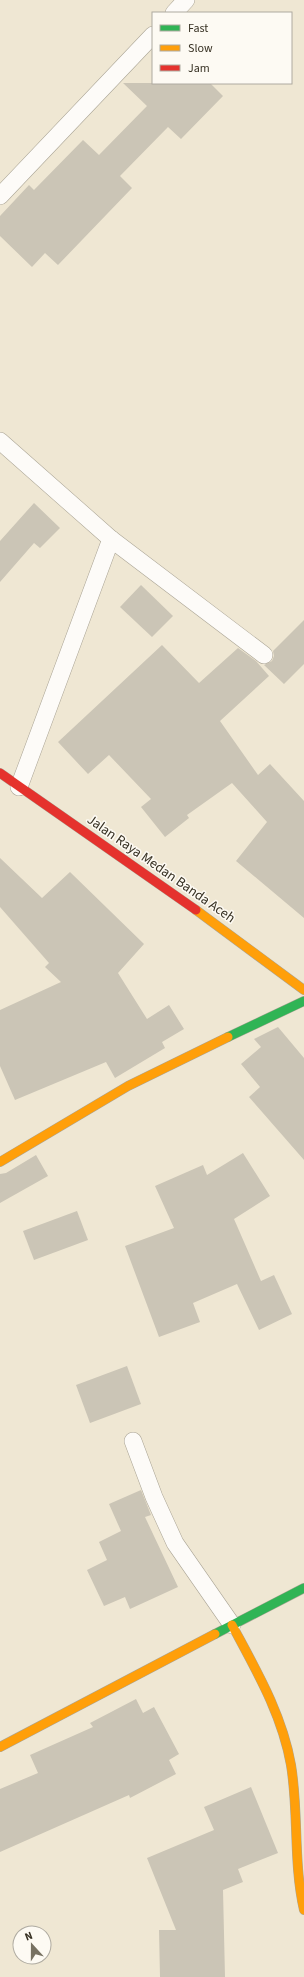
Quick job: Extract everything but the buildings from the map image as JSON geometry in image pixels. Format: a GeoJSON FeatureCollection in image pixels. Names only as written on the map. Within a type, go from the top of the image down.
{"type":"FeatureCollection","features":[{"type":"Feature","properties":{"kind":"main road","name":"Jalan Raya Medan Banda Aceh"},"geometry":{"type":"LineString","coordinates":[[0,773],[181,900],[304,990]]}},
{"type":"Feature","properties":{"kind":"main road"},"geometry":{"type":"LineString","coordinates":[[0,1162],[128,1086],[304,1000]]}},
{"type":"Feature","properties":{"kind":"main road"},"geometry":{"type":"LineString","coordinates":[[0,1747],[304,1588]]}},
{"type":"Feature","properties":{"kind":"main road"},"geometry":{"type":"LineString","coordinates":[[232,1625],[266,1690],[280,1723],[289,1753],[295,1790],[299,1892],[304,1910]]}},
{"type":"Feature","properties":{"kind":"lane"},"geometry":{"type":"LineString","coordinates":[[175,12],[186,0]]}},
{"type":"Feature","properties":{"kind":"lane"},"geometry":{"type":"LineString","coordinates":[[0,196],[152,36]]}},
{"type":"Feature","properties":{"kind":"lane"},"geometry":{"type":"LineString","coordinates":[[0,441],[111,539],[264,655]]}},
{"type":"Feature","properties":{"kind":"lane"},"geometry":{"type":"LineString","coordinates":[[19,787],[111,539]]}},
{"type":"Feature","properties":{"kind":"lane"},"geometry":{"type":"LineString","coordinates":[[133,1441],[154,1497],[175,1543],[232,1625]]}},
{"type":"Feature","properties":{"kind":"traffic: fast"},"geometry":{"type":"LineString","coordinates":[[228,1037],[304,1001]]}},
{"type":"Feature","properties":{"kind":"traffic: fast"},"geometry":{"type":"LineString","coordinates":[[215,1634],[304,1588]]}},
{"type":"Feature","properties":{"kind":"traffic: slow"},"geometry":{"type":"LineString","coordinates":[[196,910],[304,990]]}},
{"type":"Feature","properties":{"kind":"traffic: slow"},"geometry":{"type":"LineString","coordinates":[[0,1162],[128,1086],[228,1037]]}},
{"type":"Feature","properties":{"kind":"traffic: slow"},"geometry":{"type":"LineString","coordinates":[[232,1625],[275,1710],[287,1746],[291,1765],[295,1801],[298,1874],[304,1910]]}},
{"type":"Feature","properties":{"kind":"traffic: slow"},"geometry":{"type":"LineString","coordinates":[[0,1747],[215,1634]]}},
{"type":"Feature","properties":{"kind":"traffic: jam"},"geometry":{"type":"LineString","coordinates":[[0,773],[196,910]]}}]}
